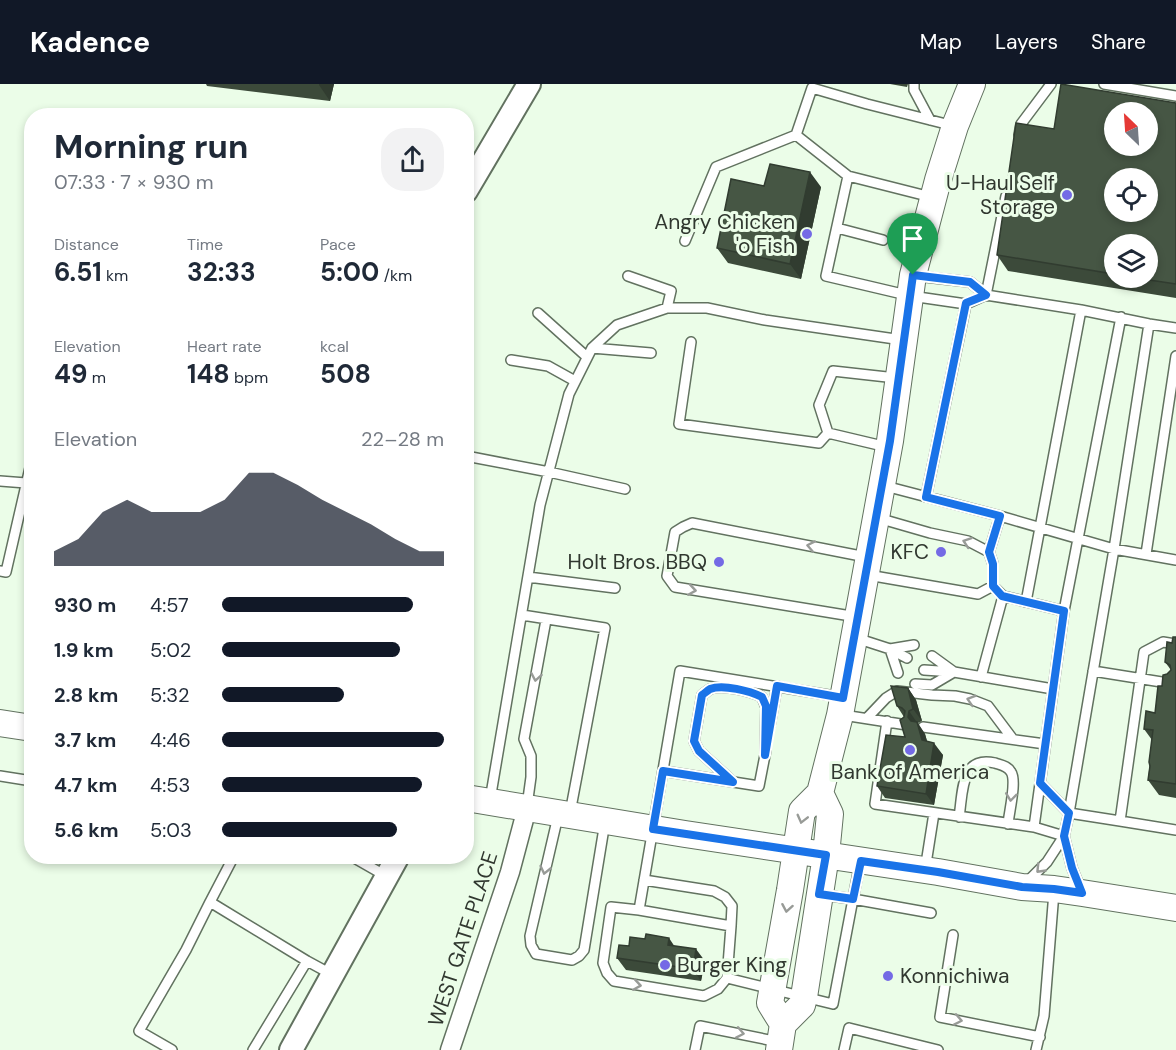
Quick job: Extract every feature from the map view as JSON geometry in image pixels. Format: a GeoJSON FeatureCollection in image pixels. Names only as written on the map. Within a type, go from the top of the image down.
{"type":"FeatureCollection","features":[{"type":"Feature","properties":{"kind":"main road"},"geometry":{"type":"LineString","coordinates":[[781,1039],[770,1003],[802,811],[820,793],[842,706],[889,447],[912,286],[933,197],[955,126],[972,84]]}},
{"type":"Feature","properties":{"kind":"main road"},"geometry":{"type":"LineString","coordinates":[[0,723],[24,727]]}},
{"type":"Feature","properties":{"kind":"main road"},"geometry":{"type":"LineString","coordinates":[[781,1039],[802,1005],[804,997],[826,855],[830,814],[820,793]]}},
{"type":"Feature","properties":{"kind":"main road"},"geometry":{"type":"LineString","coordinates":[[478,800],[1022,887],[1054,889],[1176,908]]}},
{"type":"Feature","properties":{"kind":"street"},"geometry":{"type":"LineString","coordinates":[[474,177],[529,84]]}},
{"type":"Feature","properties":{"kind":"street","name":"WEST GATE PLACE"},"geometry":{"type":"LineString","coordinates":[[450,1050],[510,872],[527,808]]}},
{"type":"Feature","properties":{"kind":"street"},"geometry":{"type":"LineString","coordinates":[[291,1050],[392,866]]}},
{"type":"Feature","properties":{"kind":"lane"},"geometry":{"type":"LineString","coordinates":[[914,84],[914,90],[930,120]]}},
{"type":"Feature","properties":{"kind":"lane"},"geometry":{"type":"LineString","coordinates":[[1017,147],[1021,124],[1051,84]]}},
{"type":"Feature","properties":{"kind":"lane"},"geometry":{"type":"LineString","coordinates":[[1104,84],[1174,95],[1174,84]]}},
{"type":"Feature","properties":{"kind":"lane"},"geometry":{"type":"LineString","coordinates":[[686,241],[716,167],[796,135],[812,88],[955,126]]}},
{"type":"Feature","properties":{"kind":"lane"},"geometry":{"type":"LineString","coordinates":[[796,135],[848,176],[933,197]]}},
{"type":"Feature","properties":{"kind":"lane"},"geometry":{"type":"LineString","coordinates":[[848,176],[826,276],[912,286],[970,282],[986,295],[1176,328]]}},
{"type":"Feature","properties":{"kind":"lane"},"geometry":{"type":"LineString","coordinates":[[986,295],[1009,181]]}},
{"type":"Feature","properties":{"kind":"lane"},"geometry":{"type":"LineString","coordinates":[[837,228],[883,240]]}},
{"type":"Feature","properties":{"kind":"lane"},"geometry":{"type":"LineString","coordinates":[[628,276],[671,291],[668,308]]}},
{"type":"Feature","properties":{"kind":"lane"},"geometry":{"type":"LineString","coordinates":[[912,286],[966,303],[986,295]]}},
{"type":"Feature","properties":{"kind":"lane"},"geometry":{"type":"LineString","coordinates":[[926,497],[966,303]]}},
{"type":"Feature","properties":{"kind":"lane"},"geometry":{"type":"LineString","coordinates":[[478,800],[522,615],[540,505],[569,394],[590,352],[617,325],[668,308],[706,308],[765,320],[904,341]]}},
{"type":"Feature","properties":{"kind":"lane"},"geometry":{"type":"LineString","coordinates":[[1026,602],[1081,310]]}},
{"type":"Feature","properties":{"kind":"lane"},"geometry":{"type":"LineString","coordinates":[[538,313],[590,352],[651,353]]}},
{"type":"Feature","properties":{"kind":"lane"},"geometry":{"type":"LineString","coordinates":[[1034,827],[1064,611],[1121,317]]}},
{"type":"Feature","properties":{"kind":"lane"},"geometry":{"type":"LineString","coordinates":[[1022,887],[1047,862],[1064,836],[1114,549],[1149,324]]}},
{"type":"Feature","properties":{"kind":"lane"},"geometry":{"type":"LineString","coordinates":[[691,342],[679,424],[819,442],[828,433]]}},
{"type":"Feature","properties":{"kind":"lane"},"geometry":{"type":"LineString","coordinates":[[1146,554],[1176,356]]}},
{"type":"Feature","properties":{"kind":"lane"},"geometry":{"type":"LineString","coordinates":[[511,360],[548,366],[575,381]]}},
{"type":"Feature","properties":{"kind":"lane"},"geometry":{"type":"LineString","coordinates":[[828,433],[819,405],[833,371],[899,378]]}},
{"type":"Feature","properties":{"kind":"lane"},"geometry":{"type":"LineString","coordinates":[[828,433],[889,447]]}},
{"type":"Feature","properties":{"kind":"lane"},"geometry":{"type":"LineString","coordinates":[[474,458],[625,489]]}},
{"type":"Feature","properties":{"kind":"lane"},"geometry":{"type":"LineString","coordinates":[[0,481],[24,483]]}},
{"type":"Feature","properties":{"kind":"lane"},"geometry":{"type":"LineString","coordinates":[[882,485],[1114,549],[1176,560]]}},
{"type":"Feature","properties":{"kind":"lane"},"geometry":{"type":"LineString","coordinates":[[0,571],[6,572],[24,492]]}},
{"type":"Feature","properties":{"kind":"lane"},"geometry":{"type":"LineString","coordinates":[[1000,516],[989,552],[993,564],[993,586],[1002,596],[1064,611]]}},
{"type":"Feature","properties":{"kind":"lane"},"geometry":{"type":"LineString","coordinates":[[876,517],[930,533],[968,541],[989,552]]}},
{"type":"Feature","properties":{"kind":"lane"},"geometry":{"type":"LineString","coordinates":[[907,658],[856,627],[675,587],[667,576],[675,532],[692,523],[978,594],[993,586]]}},
{"type":"Feature","properties":{"kind":"lane"},"geometry":{"type":"LineString","coordinates":[[528,577],[615,588]]}},
{"type":"Feature","properties":{"kind":"lane"},"geometry":{"type":"LineString","coordinates":[[981,676],[1002,596]]}},
{"type":"Feature","properties":{"kind":"lane"},"geometry":{"type":"LineString","coordinates":[[522,615],[605,628],[564,814],[530,936],[531,945],[536,954],[572,960],[584,950],[605,821]]}},
{"type":"Feature","properties":{"kind":"lane"},"geometry":{"type":"LineString","coordinates":[[527,808],[531,756],[524,739],[546,620]]}},
{"type":"Feature","properties":{"kind":"lane"},"geometry":{"type":"LineString","coordinates":[[1120,821],[1144,652],[1163,642],[1176,644]]}},
{"type":"Feature","properties":{"kind":"lane"},"geometry":{"type":"LineString","coordinates":[[890,649],[914,645]]}},
{"type":"Feature","properties":{"kind":"lane"},"geometry":{"type":"LineString","coordinates":[[890,649],[898,673]]}},
{"type":"Feature","properties":{"kind":"lane"},"geometry":{"type":"LineString","coordinates":[[932,656],[954,672]]}},
{"type":"Feature","properties":{"kind":"lane"},"geometry":{"type":"LineString","coordinates":[[924,670],[954,672],[1053,689]]}},
{"type":"Feature","properties":{"kind":"lane"},"geometry":{"type":"LineString","coordinates":[[639,910],[680,671],[777,686],[842,706],[867,718],[907,724]]}},
{"type":"Feature","properties":{"kind":"lane"},"geometry":{"type":"LineString","coordinates":[[1093,671],[1175,684]]}},
{"type":"Feature","properties":{"kind":"lane"},"geometry":{"type":"LineString","coordinates":[[915,684],[932,685],[954,672]]}},
{"type":"Feature","properties":{"kind":"lane"},"geometry":{"type":"LineString","coordinates":[[663,771],[759,786],[777,686]]}},
{"type":"Feature","properties":{"kind":"lane"},"geometry":{"type":"LineString","coordinates":[[733,782],[699,751],[694,741],[702,695],[710,689],[723,688],[752,692],[762,697],[766,706],[765,755]]}},
{"type":"Feature","properties":{"kind":"lane"},"geometry":{"type":"LineString","coordinates":[[867,718],[886,698],[897,691],[955,696],[988,706],[1012,738]]}},
{"type":"Feature","properties":{"kind":"lane"},"geometry":{"type":"LineString","coordinates":[[887,722],[875,804],[1034,827],[1064,836]]}},
{"type":"Feature","properties":{"kind":"lane"},"geometry":{"type":"LineString","coordinates":[[923,727],[1045,744]]}},
{"type":"Feature","properties":{"kind":"lane"},"geometry":{"type":"LineString","coordinates":[[960,816],[966,772],[981,762],[991,762],[1006,766],[1011,772],[1013,780],[1008,824]]}},
{"type":"Feature","properties":{"kind":"lane"},"geometry":{"type":"LineString","coordinates":[[0,776],[24,780]]}},
{"type":"Feature","properties":{"kind":"lane"},"geometry":{"type":"LineString","coordinates":[[1040,783],[1069,813],[1176,830]]}},
{"type":"Feature","properties":{"kind":"lane"},"geometry":{"type":"LineString","coordinates":[[925,870],[934,813]]}},
{"type":"Feature","properties":{"kind":"lane"},"geometry":{"type":"LineString","coordinates":[[1064,836],[1072,868],[1082,893]]}},
{"type":"Feature","properties":{"kind":"lane"},"geometry":{"type":"LineString","coordinates":[[727,978],[834,1004],[861,861]]}},
{"type":"Feature","properties":{"kind":"lane"},"geometry":{"type":"LineString","coordinates":[[172,1050],[140,1030],[186,950],[230,864]]}},
{"type":"Feature","properties":{"kind":"lane"},"geometry":{"type":"LineString","coordinates":[[644,880],[714,891],[732,906],[727,978],[718,988],[705,996],[614,981],[607,974],[603,963],[611,908],[639,910],[730,926]]}},
{"type":"Feature","properties":{"kind":"lane"},"geometry":{"type":"LineString","coordinates":[[1036,1050],[1044,1016],[1054,889]]}},
{"type":"Feature","properties":{"kind":"lane"},"geometry":{"type":"LineString","coordinates":[[819,894],[931,913]]}},
{"type":"Feature","properties":{"kind":"lane"},"geometry":{"type":"LineString","coordinates":[[210,902],[307,962],[333,975]]}},
{"type":"Feature","properties":{"kind":"lane"},"geometry":{"type":"LineString","coordinates":[[953,935],[940,1017],[1040,1036]]}},
{"type":"Feature","properties":{"kind":"lane"},"geometry":{"type":"LineString","coordinates":[[253,1050],[307,962]]}},
{"type":"Feature","properties":{"kind":"lane"},"geometry":{"type":"LineString","coordinates":[[695,1050],[700,1026],[781,1039]]}},
{"type":"Feature","properties":{"kind":"lane"},"geometry":{"type":"LineString","coordinates":[[844,1050],[849,1028],[938,1050]]}},
{"type":"Feature","properties":{"kind":"building","name":"U-Haul Self Storage"},"geometry":{"type":"Polygon","coordinates":[[[1061,84],[1176,103],[1176,284],[1158,281],[1158,234],[1104,234],[1104,272],[997,255],[1016,123],[1054,129],[1061,84]]]}},
{"type":"Feature","properties":{"kind":"building"},"geometry":{"type":"Polygon","coordinates":[[[770,164],[810,172],[790,264],[717,248],[731,179],[764,186],[770,164]]]}},
{"type":"Feature","properties":{"kind":"building"},"geometry":{"type":"Polygon","coordinates":[[[1173,637],[1176,637],[1176,784],[1148,780],[1153,730],[1144,729],[1146,711],[1155,713],[1158,686],[1162,686],[1163,675],[1171,670],[1170,665],[1165,662],[1167,642],[1172,643],[1173,637]]]}},
{"type":"Feature","properties":{"kind":"building","name":"Bank of America"},"geometry":{"type":"Polygon","coordinates":[[[891,686],[908,688],[913,709],[909,711],[908,717],[911,721],[917,722],[922,740],[934,743],[926,794],[877,786],[886,735],[905,737],[900,720],[904,717],[905,711],[897,706],[891,686]]]}},
{"type":"Feature","properties":{"kind":"building"},"geometry":{"type":"Polygon","coordinates":[[[646,934],[669,938],[668,945],[696,949],[693,969],[617,958],[619,945],[629,946],[630,937],[645,939],[646,934]]]}},
{"type":"Feature","properties":{"kind":"place","name":"U-Haul Self Storage"},"geometry":{"type":"Point","coordinates":[1067,195]}},
{"type":"Feature","properties":{"kind":"place","name":"Angry Chicken 'o Fish"},"geometry":{"type":"Point","coordinates":[807,234]}},
{"type":"Feature","properties":{"kind":"place","name":"KFC"},"geometry":{"type":"Point","coordinates":[941,552]}},
{"type":"Feature","properties":{"kind":"place","name":"Holt Bros. BBQ"},"geometry":{"type":"Point","coordinates":[719,562]}},
{"type":"Feature","properties":{"kind":"place","name":"Bank of America"},"geometry":{"type":"Point","coordinates":[910,750]}},
{"type":"Feature","properties":{"kind":"place","name":"Burger King"},"geometry":{"type":"Point","coordinates":[665,965]}},
{"type":"Feature","properties":{"kind":"place","name":"Konnichiwa"},"geometry":{"type":"Point","coordinates":[888,976]}},
{"type":"Feature","properties":{"kind":"route"},"geometry":{"type":"LineString","coordinates":[[913,275],[970,282],[986,295],[966,303],[926,497],[1000,516],[989,552],[993,564],[993,586],[1002,596],[1064,611],[1040,783],[1069,813],[1064,836],[1072,868],[1082,893],[1022,887],[861,861],[853,899],[819,894],[826,855],[653,829],[663,771],[733,782],[699,751],[694,741],[702,695],[710,689],[723,688],[752,692],[762,697],[766,706],[765,755],[777,686],[843,698],[890,441],[913,275]]}}]}
